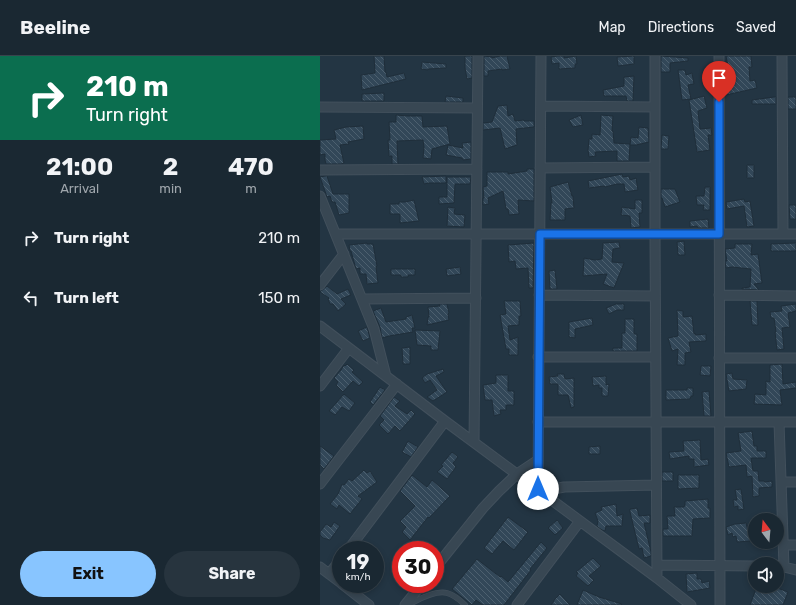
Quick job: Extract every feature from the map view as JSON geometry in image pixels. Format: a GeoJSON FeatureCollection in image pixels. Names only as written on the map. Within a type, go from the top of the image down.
{"type":"FeatureCollection","features":[{"type":"Feature","properties":{"kind":"street"},"geometry":{"type":"LineString","coordinates":[[474,442],[478,56]]}},
{"type":"Feature","properties":{"kind":"street"},"geometry":{"type":"LineString","coordinates":[[541,56],[538,357],[538,460],[541,492]]}},
{"type":"Feature","properties":{"kind":"street"},"geometry":{"type":"LineString","coordinates":[[655,56],[657,578]]}},
{"type":"Feature","properties":{"kind":"street"},"geometry":{"type":"LineString","coordinates":[[719,56],[720,605]]}},
{"type":"Feature","properties":{"kind":"street"},"geometry":{"type":"LineString","coordinates":[[782,56],[783,234]]}},
{"type":"Feature","properties":{"kind":"street"},"geometry":{"type":"LineString","coordinates":[[541,106],[655,107]]}},
{"type":"Feature","properties":{"kind":"street"},"geometry":{"type":"LineString","coordinates":[[320,107],[477,108]]}},
{"type":"Feature","properties":{"kind":"street"},"geometry":{"type":"LineString","coordinates":[[540,168],[655,168]]}},
{"type":"Feature","properties":{"kind":"street"},"geometry":{"type":"LineString","coordinates":[[320,170],[477,169]]}},
{"type":"Feature","properties":{"kind":"street"},"geometry":{"type":"LineString","coordinates":[[320,196],[374,329],[386,376]]}},
{"type":"Feature","properties":{"kind":"street"},"geometry":{"type":"LineString","coordinates":[[336,234],[796,234]]}},
{"type":"Feature","properties":{"kind":"street"},"geometry":{"type":"LineString","coordinates":[[320,285],[344,254]]}},
{"type":"Feature","properties":{"kind":"street"},"geometry":{"type":"LineString","coordinates":[[539,295],[655,296]]}},
{"type":"Feature","properties":{"kind":"street"},"geometry":{"type":"LineString","coordinates":[[719,295],[796,296]]}},
{"type":"Feature","properties":{"kind":"street"},"geometry":{"type":"LineString","coordinates":[[362,299],[476,298]]}},
{"type":"Feature","properties":{"kind":"street"},"geometry":{"type":"LineString","coordinates":[[320,326],[445,421],[657,578],[690,605]]}},
{"type":"Feature","properties":{"kind":"street"},"geometry":{"type":"LineString","coordinates":[[320,386],[349,348]]}},
{"type":"Feature","properties":{"kind":"street"},"geometry":{"type":"LineString","coordinates":[[538,357],[656,357]]}},
{"type":"Feature","properties":{"kind":"street"},"geometry":{"type":"LineString","coordinates":[[719,358],[796,358]]}},
{"type":"Feature","properties":{"kind":"street"},"geometry":{"type":"LineString","coordinates":[[320,484],[397,384]]}},
{"type":"Feature","properties":{"kind":"street"},"geometry":{"type":"LineString","coordinates":[[355,541],[445,421]]}},
{"type":"Feature","properties":{"kind":"street"},"geometry":{"type":"LineString","coordinates":[[538,422],[796,422]]}},
{"type":"Feature","properties":{"kind":"street"},"geometry":{"type":"LineString","coordinates":[[779,422],[782,513]]}},
{"type":"Feature","properties":{"kind":"street"},"geometry":{"type":"LineString","coordinates":[[444,557],[483,508],[517,474],[538,460]]}},
{"type":"Feature","properties":{"kind":"street"},"geometry":{"type":"LineString","coordinates":[[781,482],[796,482]]}},
{"type":"Feature","properties":{"kind":"street"},"geometry":{"type":"LineString","coordinates":[[541,492],[564,487],[656,485]]}},
{"type":"Feature","properties":{"kind":"street"},"geometry":{"type":"LineString","coordinates":[[517,605],[580,521]]}},
{"type":"Feature","properties":{"kind":"street"},"geometry":{"type":"LineString","coordinates":[[784,545],[796,545]]}},
{"type":"Feature","properties":{"kind":"street"},"geometry":{"type":"LineString","coordinates":[[657,565],[748,566]]}},
{"type":"Feature","properties":{"kind":"street"},"geometry":{"type":"LineString","coordinates":[[320,567],[332,576]]}},
{"type":"Feature","properties":{"kind":"street"},"geometry":{"type":"LineString","coordinates":[[784,568],[796,570]]}},
{"type":"Feature","properties":{"kind":"street"},"geometry":{"type":"LineString","coordinates":[[329,574],[332,570]]}},
{"type":"Feature","properties":{"kind":"street"},"geometry":{"type":"LineString","coordinates":[[353,593],[369,605]]}},
{"type":"Feature","properties":{"kind":"street"},"geometry":{"type":"LineString","coordinates":[[407,605],[416,593]]}},
{"type":"Feature","properties":{"kind":"lane"},"geometry":{"type":"LineString","coordinates":[[407,605],[426,596],[443,592],[448,593],[466,605]]}},
{"type":"Feature","properties":{"kind":"building"},"geometry":{"type":"Polygon","coordinates":[[[374,56],[384,56],[385,72],[387,77],[404,73],[406,79],[362,90],[361,75],[375,73],[374,56]]]}},
{"type":"Feature","properties":{"kind":"building"},"geometry":{"type":"Polygon","coordinates":[[[465,56],[472,56],[472,78],[467,79],[465,68],[465,56]]]}},
{"type":"Feature","properties":{"kind":"building"},"geometry":{"type":"Polygon","coordinates":[[[484,56],[492,58],[507,56],[510,69],[488,71],[488,76],[484,76],[484,56]]]}},
{"type":"Feature","properties":{"kind":"building"},"geometry":{"type":"Polygon","coordinates":[[[564,56],[564,58],[576,56],[577,64],[575,64],[575,68],[559,69],[559,63],[552,64],[551,57],[564,56]]]}},
{"type":"Feature","properties":{"kind":"building"},"geometry":{"type":"Polygon","coordinates":[[[634,56],[634,64],[618,66],[617,57],[634,56]]]}},
{"type":"Feature","properties":{"kind":"building"},"geometry":{"type":"Polygon","coordinates":[[[661,56],[688,58],[688,61],[670,63],[670,72],[661,72],[661,56]]]}},
{"type":"Feature","properties":{"kind":"building"},"geometry":{"type":"Polygon","coordinates":[[[726,56],[751,56],[752,67],[749,67],[750,81],[755,80],[757,88],[726,95],[726,71],[729,71],[726,56]]]}},
{"type":"Feature","properties":{"kind":"building"},"geometry":{"type":"Polygon","coordinates":[[[422,62],[446,64],[446,68],[428,70],[421,69],[422,62]]]}},
{"type":"Feature","properties":{"kind":"building"},"geometry":{"type":"Polygon","coordinates":[[[678,70],[685,70],[686,75],[692,73],[694,84],[688,85],[691,99],[682,100],[678,70]]]}},
{"type":"Feature","properties":{"kind":"building"},"geometry":{"type":"Polygon","coordinates":[[[634,76],[633,101],[627,101],[626,96],[604,96],[603,90],[624,86],[624,77],[634,76]]]}},
{"type":"Feature","properties":{"kind":"building"},"geometry":{"type":"Polygon","coordinates":[[[384,93],[384,101],[362,101],[362,94],[384,93]]]}},
{"type":"Feature","properties":{"kind":"building"},"geometry":{"type":"Polygon","coordinates":[[[446,96],[463,98],[463,102],[445,102],[446,96]]]}},
{"type":"Feature","properties":{"kind":"building"},"geometry":{"type":"Polygon","coordinates":[[[704,96],[707,108],[698,111],[700,129],[711,128],[712,135],[708,135],[710,150],[697,152],[689,100],[704,96]]]}},
{"type":"Feature","properties":{"kind":"building"},"geometry":{"type":"Polygon","coordinates":[[[776,97],[776,104],[752,104],[752,100],[776,97]]]}},
{"type":"Feature","properties":{"kind":"building"},"geometry":{"type":"Polygon","coordinates":[[[788,97],[796,97],[796,109],[788,109],[788,97]]]}},
{"type":"Feature","properties":{"kind":"building"},"geometry":{"type":"Polygon","coordinates":[[[507,105],[508,116],[513,114],[515,121],[534,121],[534,127],[516,129],[517,145],[505,149],[500,128],[483,130],[483,123],[492,122],[498,106],[507,105]]]}},
{"type":"Feature","properties":{"kind":"building"},"geometry":{"type":"Polygon","coordinates":[[[396,115],[422,116],[423,127],[447,126],[450,144],[432,149],[431,159],[423,158],[423,140],[397,141],[398,164],[392,164],[392,156],[389,156],[389,122],[396,122],[396,115]]]}},
{"type":"Feature","properties":{"kind":"building"},"geometry":{"type":"Polygon","coordinates":[[[581,115],[583,125],[573,127],[569,120],[581,115]]]}},
{"type":"Feature","properties":{"kind":"building"},"geometry":{"type":"Polygon","coordinates":[[[601,115],[613,116],[612,131],[614,143],[630,144],[629,161],[617,161],[617,151],[595,152],[596,156],[589,157],[589,139],[592,139],[592,134],[600,135],[601,115]]]}},
{"type":"Feature","properties":{"kind":"building"},"geometry":{"type":"Polygon","coordinates":[[[363,126],[364,139],[348,142],[349,144],[340,145],[344,163],[326,164],[325,154],[320,155],[320,140],[336,139],[334,130],[346,127],[363,126]]]}},
{"type":"Feature","properties":{"kind":"building"},"geometry":{"type":"Polygon","coordinates":[[[639,127],[648,128],[649,142],[630,145],[631,137],[638,138],[639,127]]]}},
{"type":"Feature","properties":{"kind":"building"},"geometry":{"type":"Polygon","coordinates":[[[662,135],[669,136],[668,149],[661,149],[662,135]]]}},
{"type":"Feature","properties":{"kind":"building"},"geometry":{"type":"Polygon","coordinates":[[[471,142],[471,159],[463,160],[462,158],[446,155],[448,145],[463,148],[462,143],[471,142]]]}},
{"type":"Feature","properties":{"kind":"building"},"geometry":{"type":"Polygon","coordinates":[[[747,165],[754,165],[754,178],[747,178],[747,165]]]}},
{"type":"Feature","properties":{"kind":"building"},"geometry":{"type":"Polygon","coordinates":[[[527,169],[534,169],[534,201],[518,200],[519,214],[509,215],[508,209],[506,209],[503,191],[488,198],[489,204],[483,205],[483,187],[487,186],[487,172],[508,172],[508,174],[527,171],[527,169]]]}},
{"type":"Feature","properties":{"kind":"building"},"geometry":{"type":"Polygon","coordinates":[[[622,174],[623,177],[629,176],[630,180],[636,178],[638,190],[625,192],[624,184],[589,188],[588,181],[622,174]]]}},
{"type":"Feature","properties":{"kind":"building"},"geometry":{"type":"Polygon","coordinates":[[[327,176],[333,194],[349,194],[349,213],[339,215],[335,202],[332,202],[330,196],[327,197],[320,177],[327,176]]]}},
{"type":"Feature","properties":{"kind":"building"},"geometry":{"type":"Polygon","coordinates":[[[446,176],[446,183],[424,184],[422,177],[446,176]]]}},
{"type":"Feature","properties":{"kind":"building"},"geometry":{"type":"Polygon","coordinates":[[[447,177],[471,177],[470,184],[455,184],[454,203],[439,204],[439,197],[447,197],[447,177]]]}},
{"type":"Feature","properties":{"kind":"building"},"geometry":{"type":"Polygon","coordinates":[[[568,182],[573,196],[574,208],[565,209],[565,220],[550,220],[552,203],[550,187],[568,182]]]}},
{"type":"Feature","properties":{"kind":"building"},"geometry":{"type":"Polygon","coordinates":[[[705,187],[710,187],[710,210],[703,210],[704,205],[697,205],[696,196],[704,196],[705,187]]]}},
{"type":"Feature","properties":{"kind":"building"},"geometry":{"type":"Polygon","coordinates":[[[661,189],[675,189],[680,202],[665,207],[661,198],[661,189]]]}},
{"type":"Feature","properties":{"kind":"building"},"geometry":{"type":"Polygon","coordinates":[[[744,199],[745,202],[750,201],[754,226],[747,227],[744,206],[727,209],[726,202],[744,199]]]}},
{"type":"Feature","properties":{"kind":"building"},"geometry":{"type":"Polygon","coordinates":[[[414,200],[419,221],[400,223],[400,214],[390,214],[390,204],[399,204],[399,202],[414,200]]]}},
{"type":"Feature","properties":{"kind":"building"},"geometry":{"type":"Polygon","coordinates":[[[635,200],[642,200],[642,213],[639,213],[640,227],[631,228],[630,216],[621,215],[622,207],[635,209],[635,200]]]}},
{"type":"Feature","properties":{"kind":"building"},"geometry":{"type":"Polygon","coordinates":[[[789,205],[796,205],[796,219],[790,219],[789,205]]]}},
{"type":"Feature","properties":{"kind":"building"},"geometry":{"type":"Polygon","coordinates":[[[448,207],[455,208],[454,214],[465,215],[464,227],[447,226],[448,207]]]}},
{"type":"Feature","properties":{"kind":"building"},"geometry":{"type":"Polygon","coordinates":[[[708,219],[709,228],[698,228],[697,226],[690,227],[690,221],[708,219]]]}},
{"type":"Feature","properties":{"kind":"building"},"geometry":{"type":"Polygon","coordinates":[[[684,241],[685,255],[678,255],[677,242],[684,241]]]}},
{"type":"Feature","properties":{"kind":"building"},"geometry":{"type":"Polygon","coordinates":[[[619,242],[620,248],[613,249],[612,262],[624,263],[614,288],[603,284],[607,274],[583,276],[584,258],[595,260],[602,259],[603,243],[619,242]]]}},
{"type":"Feature","properties":{"kind":"building"},"geometry":{"type":"Polygon","coordinates":[[[367,243],[373,244],[378,283],[367,284],[366,274],[360,274],[360,268],[356,269],[350,251],[349,245],[367,243]]]}},
{"type":"Feature","properties":{"kind":"building"},"geometry":{"type":"Polygon","coordinates":[[[534,243],[533,288],[529,288],[528,268],[516,269],[515,261],[509,262],[508,245],[534,243]]]}},
{"type":"Feature","properties":{"kind":"building"},"geometry":{"type":"Polygon","coordinates":[[[796,243],[796,251],[771,251],[771,244],[796,243]]]}},
{"type":"Feature","properties":{"kind":"building"},"geometry":{"type":"Polygon","coordinates":[[[735,244],[752,244],[751,255],[758,254],[762,283],[754,284],[759,290],[742,289],[750,287],[751,269],[732,267],[726,268],[725,261],[727,261],[725,249],[735,248],[735,244]]]}},
{"type":"Feature","properties":{"kind":"building"},"geometry":{"type":"Polygon","coordinates":[[[460,267],[461,274],[447,276],[446,269],[460,267]]]}},
{"type":"Feature","properties":{"kind":"building"},"geometry":{"type":"Polygon","coordinates":[[[391,269],[415,269],[415,275],[401,277],[401,275],[391,275],[391,269]]]}},
{"type":"Feature","properties":{"kind":"building"},"geometry":{"type":"Polygon","coordinates":[[[555,270],[557,289],[550,289],[549,271],[555,270]]]}},
{"type":"Feature","properties":{"kind":"building"},"geometry":{"type":"Polygon","coordinates":[[[327,286],[337,294],[348,289],[351,295],[341,299],[346,304],[338,311],[333,304],[330,304],[329,298],[320,292],[327,286]]]}},
{"type":"Feature","properties":{"kind":"building"},"geometry":{"type":"Polygon","coordinates":[[[504,301],[520,301],[521,316],[519,316],[519,325],[508,326],[510,340],[518,337],[518,355],[509,355],[509,349],[506,349],[500,315],[506,314],[504,301]]]}},
{"type":"Feature","properties":{"kind":"building"},"geometry":{"type":"Polygon","coordinates":[[[750,301],[757,301],[758,325],[752,325],[750,301]]]}},
{"type":"Feature","properties":{"kind":"building"},"geometry":{"type":"Polygon","coordinates":[[[439,304],[447,304],[449,320],[427,325],[429,317],[428,307],[440,306],[439,304]]]}},
{"type":"Feature","properties":{"kind":"building"},"geometry":{"type":"Polygon","coordinates":[[[616,304],[624,304],[624,310],[617,310],[609,314],[606,308],[616,304]]]}},
{"type":"Feature","properties":{"kind":"building"},"geometry":{"type":"Polygon","coordinates":[[[796,304],[796,311],[788,313],[790,327],[782,328],[784,349],[777,350],[774,318],[771,318],[770,312],[782,311],[781,306],[796,304]]]}},
{"type":"Feature","properties":{"kind":"building"},"geometry":{"type":"Polygon","coordinates":[[[381,308],[386,322],[406,319],[406,317],[412,315],[415,328],[412,328],[413,332],[382,338],[380,327],[373,311],[381,308]]]}},
{"type":"Feature","properties":{"kind":"building"},"geometry":{"type":"Polygon","coordinates":[[[677,310],[683,311],[683,317],[692,316],[695,335],[706,334],[706,341],[689,342],[691,352],[685,353],[685,365],[677,365],[678,349],[672,351],[668,338],[678,336],[677,310]]]}},
{"type":"Feature","properties":{"kind":"building"},"geometry":{"type":"Polygon","coordinates":[[[592,318],[593,325],[575,329],[575,338],[569,337],[569,322],[592,318]]]}},
{"type":"Feature","properties":{"kind":"building"},"geometry":{"type":"Polygon","coordinates":[[[625,319],[634,319],[634,334],[637,334],[637,351],[613,351],[613,348],[622,348],[622,333],[625,333],[625,319]]]}},
{"type":"Feature","properties":{"kind":"building"},"geometry":{"type":"Polygon","coordinates":[[[367,327],[370,338],[363,341],[358,331],[367,327]]]}},
{"type":"Feature","properties":{"kind":"building"},"geometry":{"type":"Polygon","coordinates":[[[415,330],[440,331],[438,350],[431,350],[431,346],[417,345],[415,330]]]}},
{"type":"Feature","properties":{"kind":"building"},"geometry":{"type":"Polygon","coordinates":[[[410,347],[410,364],[403,364],[402,348],[410,347]]]}},
{"type":"Feature","properties":{"kind":"building"},"geometry":{"type":"Polygon","coordinates":[[[347,364],[354,370],[352,372],[363,382],[359,386],[353,381],[343,392],[336,385],[338,382],[334,378],[344,365],[345,366],[347,364]]]}},
{"type":"Feature","properties":{"kind":"building"},"geometry":{"type":"Polygon","coordinates":[[[782,364],[783,384],[796,382],[796,388],[780,390],[782,405],[754,404],[755,394],[766,395],[766,381],[770,382],[770,365],[782,364]]]}},
{"type":"Feature","properties":{"kind":"building"},"geometry":{"type":"Polygon","coordinates":[[[701,366],[711,366],[710,376],[700,375],[701,366]]]}},
{"type":"Feature","properties":{"kind":"building"},"geometry":{"type":"Polygon","coordinates":[[[443,369],[444,372],[436,376],[447,392],[433,401],[427,397],[437,390],[430,380],[425,383],[422,378],[427,374],[443,369]]]}},
{"type":"Feature","properties":{"kind":"building"},"geometry":{"type":"Polygon","coordinates":[[[732,373],[733,379],[747,380],[746,389],[729,391],[726,374],[732,373]]]}},
{"type":"Feature","properties":{"kind":"building"},"geometry":{"type":"Polygon","coordinates":[[[557,374],[564,374],[565,379],[574,378],[574,407],[571,408],[568,395],[558,395],[558,384],[550,384],[549,377],[558,376],[557,374]]]}},
{"type":"Feature","properties":{"kind":"building"},"geometry":{"type":"Polygon","coordinates":[[[496,375],[508,375],[508,391],[514,391],[514,405],[506,405],[506,410],[500,410],[501,414],[494,416],[492,400],[485,400],[483,385],[496,383],[496,375]]]}},
{"type":"Feature","properties":{"kind":"building"},"geometry":{"type":"Polygon","coordinates":[[[606,376],[606,385],[609,384],[608,396],[602,396],[602,388],[599,388],[599,385],[593,386],[592,377],[606,376]]]}},
{"type":"Feature","properties":{"kind":"building"},"geometry":{"type":"Polygon","coordinates":[[[380,387],[385,390],[373,405],[370,402],[380,387]]]}},
{"type":"Feature","properties":{"kind":"building"},"geometry":{"type":"Polygon","coordinates":[[[687,388],[693,388],[693,396],[691,396],[690,399],[666,400],[666,390],[687,390],[687,388]]]}},
{"type":"Feature","properties":{"kind":"building"},"geometry":{"type":"Polygon","coordinates":[[[709,391],[711,416],[704,416],[702,392],[709,391]]]}},
{"type":"Feature","properties":{"kind":"building"},"geometry":{"type":"Polygon","coordinates":[[[344,394],[355,403],[349,411],[342,407],[335,415],[329,411],[344,394]]]}},
{"type":"Feature","properties":{"kind":"building"},"geometry":{"type":"Polygon","coordinates":[[[394,397],[400,401],[395,406],[407,414],[411,410],[415,414],[400,431],[395,426],[388,434],[379,425],[384,420],[380,416],[394,397]]]}},
{"type":"Feature","properties":{"kind":"building"},"geometry":{"type":"Polygon","coordinates":[[[752,431],[754,446],[757,446],[757,451],[766,451],[766,458],[751,458],[753,471],[758,471],[759,481],[772,481],[772,487],[759,488],[759,496],[753,497],[752,476],[747,477],[746,465],[729,467],[726,453],[741,451],[738,433],[752,431]]]}},
{"type":"Feature","properties":{"kind":"building"},"geometry":{"type":"Polygon","coordinates":[[[700,440],[701,460],[708,459],[709,465],[694,467],[694,459],[689,459],[689,456],[670,459],[669,452],[684,451],[683,441],[700,440]]]}},
{"type":"Feature","properties":{"kind":"building"},"geometry":{"type":"Polygon","coordinates":[[[408,441],[418,447],[411,457],[402,452],[408,441]]]}},
{"type":"Feature","properties":{"kind":"building"},"geometry":{"type":"Polygon","coordinates":[[[320,446],[334,456],[324,469],[320,465],[320,446]]]}},
{"type":"Feature","properties":{"kind":"building"},"geometry":{"type":"Polygon","coordinates":[[[600,446],[600,454],[589,454],[589,447],[600,446]]]}},
{"type":"Feature","properties":{"kind":"building"},"geometry":{"type":"Polygon","coordinates":[[[452,452],[458,457],[453,463],[456,467],[447,479],[437,472],[452,452]]]}},
{"type":"Feature","properties":{"kind":"building"},"geometry":{"type":"Polygon","coordinates":[[[364,470],[367,473],[370,471],[377,482],[358,496],[362,499],[350,514],[339,505],[337,509],[330,504],[338,494],[342,484],[344,485],[349,479],[352,481],[364,470]]]}},
{"type":"Feature","properties":{"kind":"building"},"geometry":{"type":"Polygon","coordinates":[[[662,472],[673,472],[673,481],[662,481],[662,472]]]}},
{"type":"Feature","properties":{"kind":"building"},"geometry":{"type":"Polygon","coordinates":[[[412,475],[427,487],[432,480],[450,496],[429,518],[428,517],[410,540],[402,532],[406,527],[400,521],[415,506],[400,491],[412,475]]]}},
{"type":"Feature","properties":{"kind":"building"},"geometry":{"type":"Polygon","coordinates":[[[678,475],[699,475],[699,488],[678,489],[678,475]]]}},
{"type":"Feature","properties":{"kind":"building"},"geometry":{"type":"Polygon","coordinates":[[[741,489],[744,509],[738,510],[738,506],[734,507],[733,500],[737,500],[735,490],[741,489]]]}},
{"type":"Feature","properties":{"kind":"building"},"geometry":{"type":"Polygon","coordinates":[[[708,499],[710,518],[693,519],[692,536],[663,536],[663,529],[668,529],[667,516],[675,516],[674,507],[684,507],[685,501],[708,499]]]}},
{"type":"Feature","properties":{"kind":"building"},"geometry":{"type":"Polygon","coordinates":[[[616,504],[617,516],[623,514],[622,526],[606,526],[605,531],[602,530],[597,526],[598,521],[595,513],[602,510],[601,507],[616,504]]]}},
{"type":"Feature","properties":{"kind":"building"},"geometry":{"type":"Polygon","coordinates":[[[637,508],[639,516],[650,515],[650,523],[644,523],[651,556],[644,558],[642,548],[639,549],[630,512],[630,509],[637,508]]]}},
{"type":"Feature","properties":{"kind":"building"},"geometry":{"type":"Polygon","coordinates":[[[508,517],[528,532],[514,550],[503,541],[492,554],[484,548],[508,517]]]}},
{"type":"Feature","properties":{"kind":"building"},"geometry":{"type":"Polygon","coordinates":[[[557,520],[563,528],[555,535],[548,528],[557,520]]]}},
{"type":"Feature","properties":{"kind":"building"},"geometry":{"type":"Polygon","coordinates":[[[334,522],[340,526],[330,540],[323,538],[320,535],[320,532],[326,524],[331,527],[334,522]]]}},
{"type":"Feature","properties":{"kind":"building"},"geometry":{"type":"Polygon","coordinates":[[[746,523],[748,541],[737,542],[736,536],[733,537],[732,533],[728,535],[726,527],[746,523]]]}},
{"type":"Feature","properties":{"kind":"building"},"geometry":{"type":"Polygon","coordinates":[[[541,542],[547,548],[504,605],[483,605],[476,600],[472,605],[452,589],[477,559],[508,582],[541,542]]]}},
{"type":"Feature","properties":{"kind":"building"},"geometry":{"type":"Polygon","coordinates":[[[593,558],[601,566],[589,576],[594,580],[588,586],[576,576],[578,573],[576,572],[593,558]]]}},
{"type":"Feature","properties":{"kind":"building"},"geometry":{"type":"Polygon","coordinates":[[[697,573],[697,579],[701,579],[702,583],[709,581],[710,588],[687,592],[686,574],[697,573]]]}},
{"type":"Feature","properties":{"kind":"building"},"geometry":{"type":"Polygon","coordinates":[[[583,590],[599,597],[622,604],[577,605],[583,590]]]}},
{"type":"Feature","properties":{"kind":"building"},"geometry":{"type":"Polygon","coordinates":[[[784,590],[788,592],[783,605],[750,605],[754,593],[784,593],[784,590]]]}},
{"type":"Feature","properties":{"kind":"building"},"geometry":{"type":"Polygon","coordinates":[[[560,594],[570,605],[551,605],[560,594]]]}},
{"type":"Feature","properties":{"kind":"route"},"geometry":{"type":"LineString","coordinates":[[538,489],[540,234],[719,234],[719,102]]}}]}
